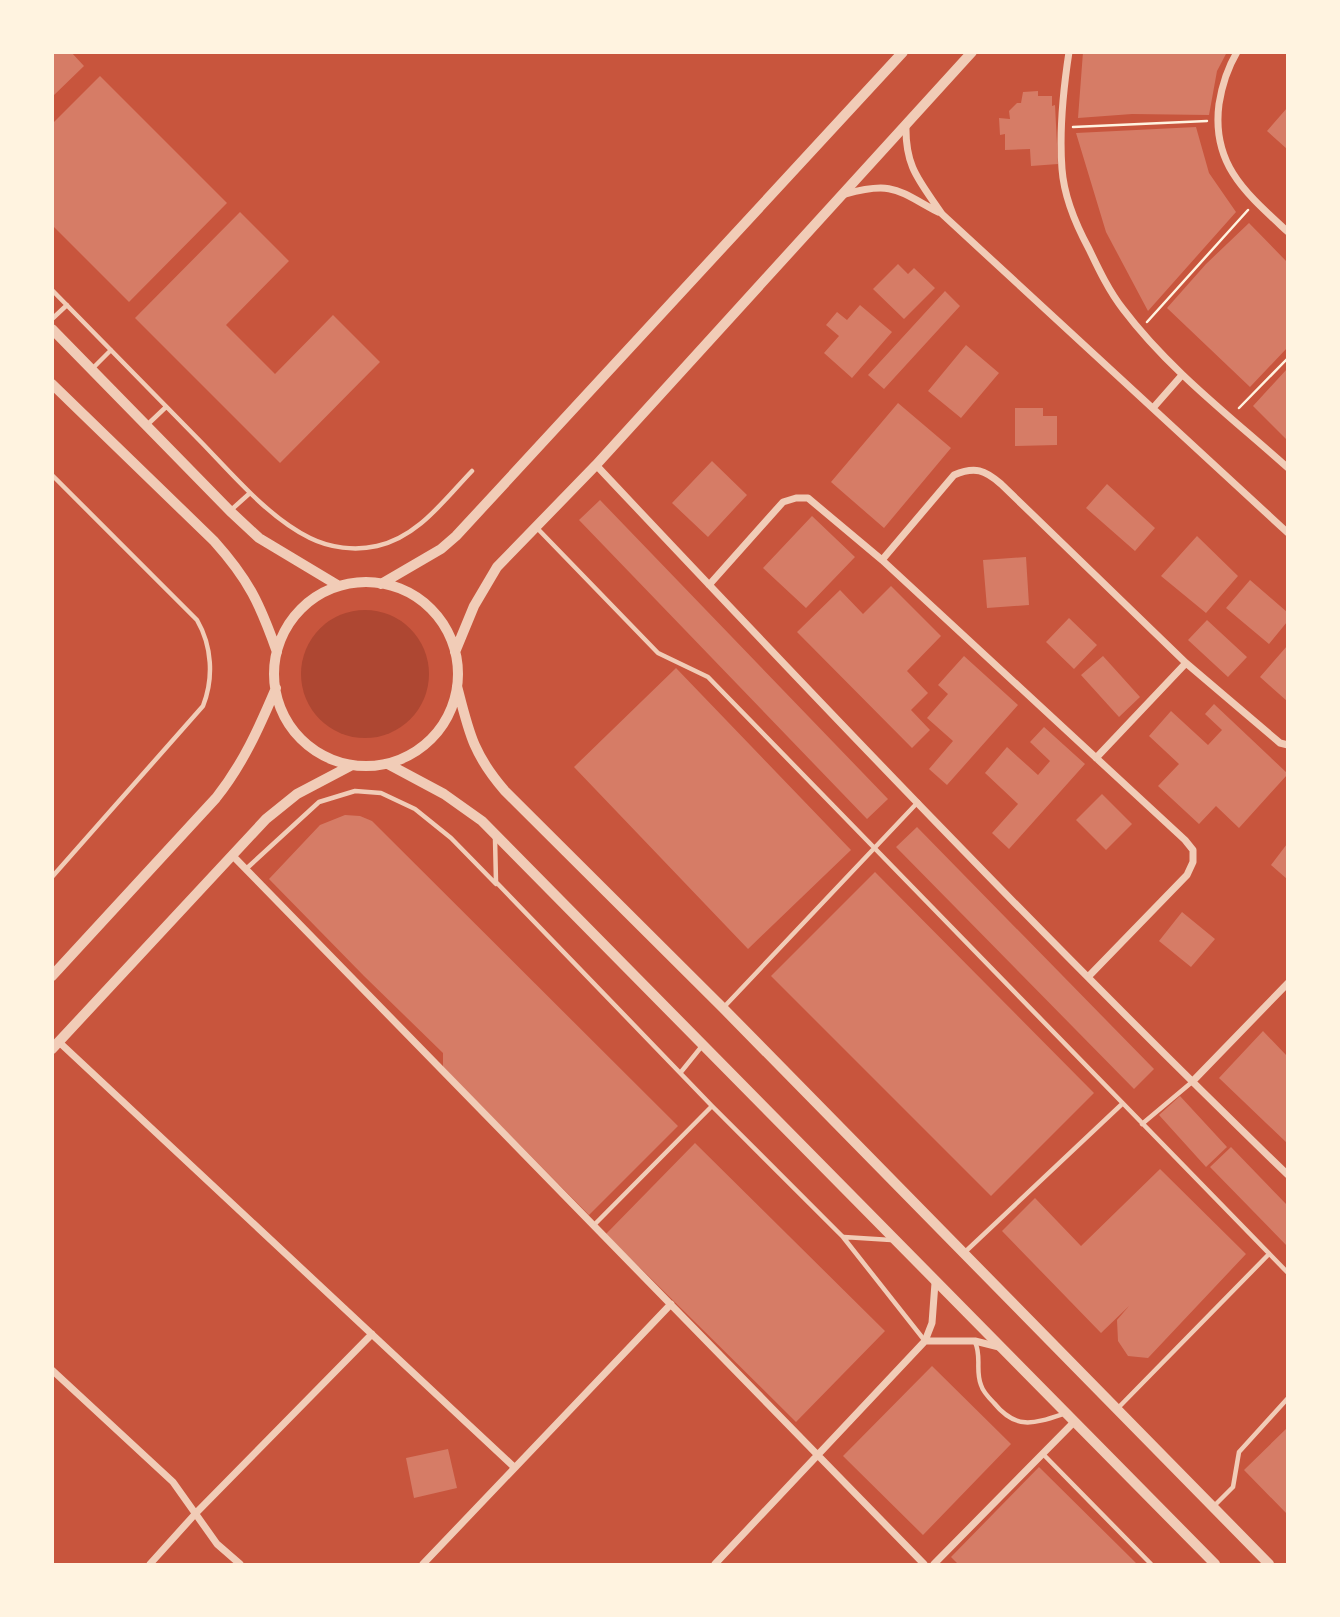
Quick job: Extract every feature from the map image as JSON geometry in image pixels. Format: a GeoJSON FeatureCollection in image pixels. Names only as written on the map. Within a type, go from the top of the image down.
{"type":"FeatureCollection","features":[{"type":"Feature","properties":{"kind":"street"},"geometry":{"type":"LineString","coordinates":[[381,584],[441,549],[456,536],[903,52]]}},
{"type":"Feature","properties":{"kind":"street"},"geometry":{"type":"LineString","coordinates":[[455,652],[474,606],[497,567],[596,465],[972,52]]}},
{"type":"Feature","properties":{"kind":"street"},"geometry":{"type":"LineString","coordinates":[[1069,52],[1061,127],[1062,171],[1071,211],[1100,272],[1123,309],[1182,375],[1287,468]]}},
{"type":"Feature","properties":{"kind":"street"},"geometry":{"type":"LineString","coordinates":[[1237,52],[1222,84],[1217,120],[1219,145],[1229,170],[1255,202],[1287,232]]}},
{"type":"Feature","properties":{"kind":"street"},"geometry":{"type":"LineString","coordinates":[[906,124],[908,162],[942,214]]}},
{"type":"Feature","properties":{"kind":"street"},"geometry":{"type":"LineString","coordinates":[[841,195],[868,188],[895,188],[942,214],[1287,533]]}},
{"type":"Feature","properties":{"kind":"street"},"geometry":{"type":"LineString","coordinates":[[52,329],[259,538],[339,586]]}},
{"type":"Feature","properties":{"kind":"street"},"geometry":{"type":"LineString","coordinates":[[1153,408],[1182,375]]}},
{"type":"Feature","properties":{"kind":"street"},"geometry":{"type":"LineString","coordinates":[[52,384],[238,567],[255,595],[277,652]]}},
{"type":"Feature","properties":{"kind":"street"},"geometry":{"type":"LineString","coordinates":[[596,465],[1088,977],[1287,1175]]}},
{"type":"Feature","properties":{"kind":"street"},"geometry":{"type":"LineString","coordinates":[[882,560],[954,475],[980,469],[1001,484],[1186,663],[1280,743],[1287,745]]}},
{"type":"Feature","properties":{"kind":"street"},"geometry":{"type":"LineString","coordinates":[[709,585],[783,502],[808,498],[882,560],[1185,840],[1193,850],[1193,862],[1187,875],[1088,977]]}},
{"type":"Feature","properties":{"kind":"street"},"geometry":{"type":"LineString","coordinates":[[457,686],[452,708],[441,727],[426,744],[408,756],[388,764],[352,765],[316,752],[289,724],[276,688],[277,652],[284,635],[300,611],[322,594],[339,586],[360,582],[381,584],[411,595],[436,614],[448,632],[455,652],[457,686],[472,743],[487,770],[505,791],[723,1008],[1269,1564]]}},
{"type":"Feature","properties":{"kind":"street"},"geometry":{"type":"LineString","coordinates":[[1096,758],[1186,663]]}},
{"type":"Feature","properties":{"kind":"street"},"geometry":{"type":"LineString","coordinates":[[52,976],[233,777],[252,745],[276,688]]}},
{"type":"Feature","properties":{"kind":"street"},"geometry":{"type":"LineString","coordinates":[[388,764],[456,801],[495,834],[1215,1564]]}},
{"type":"Feature","properties":{"kind":"street"},"geometry":{"type":"LineString","coordinates":[[352,765],[288,801],[265,819],[56,1046],[514,1467]]}},
{"type":"Feature","properties":{"kind":"street"},"geometry":{"type":"LineString","coordinates":[[233,856],[924,1564]]}},
{"type":"Feature","properties":{"kind":"street"},"geometry":{"type":"LineString","coordinates":[[1192,1082],[1287,983]]}},
{"type":"Feature","properties":{"kind":"street"},"geometry":{"type":"LineString","coordinates":[[715,1564],[925,1341],[932,1323],[935,1283]]}},
{"type":"Feature","properties":{"kind":"street"},"geometry":{"type":"LineString","coordinates":[[423,1564],[671,1304]]}},
{"type":"Feature","properties":{"kind":"street"},"geometry":{"type":"LineString","coordinates":[[150,1564],[196,1513],[372,1334]]}},
{"type":"Feature","properties":{"kind":"street"},"geometry":{"type":"LineString","coordinates":[[925,1341],[975,1341],[999,1347]]}},
{"type":"Feature","properties":{"kind":"street"},"geometry":{"type":"LineString","coordinates":[[52,1370],[173,1482],[217,1544],[240,1564]]}},
{"type":"Feature","properties":{"kind":"street"},"geometry":{"type":"LineString","coordinates":[[934,1564],[1075,1421]]}},
{"type":"Feature","properties":{"kind":"lane"},"geometry":{"type":"LineString","coordinates":[[52,290],[250,493],[308,537],[334,547],[361,548],[393,541],[426,519],[472,471]]}},
{"type":"Feature","properties":{"kind":"lane"},"geometry":{"type":"LineString","coordinates":[[52,318],[67,305]]}},
{"type":"Feature","properties":{"kind":"lane"},"geometry":{"type":"LineString","coordinates":[[92,369],[111,350]]}},
{"type":"Feature","properties":{"kind":"lane"},"geometry":{"type":"LineString","coordinates":[[146,425],[166,407]]}},
{"type":"Feature","properties":{"kind":"lane"},"geometry":{"type":"LineString","coordinates":[[52,475],[197,620],[205,633],[210,673],[209,690],[203,706],[53,876]]}},
{"type":"Feature","properties":{"kind":"lane"},"geometry":{"type":"LineString","coordinates":[[230,511],[250,493]]}},
{"type":"Feature","properties":{"kind":"lane"},"geometry":{"type":"LineString","coordinates":[[536,526],[658,653],[708,677],[1287,1273]]}},
{"type":"Feature","properties":{"kind":"lane"},"geometry":{"type":"LineString","coordinates":[[246,869],[319,802],[355,791],[381,793],[415,809],[451,838],[843,1237],[925,1341]]}},
{"type":"Feature","properties":{"kind":"lane"},"geometry":{"type":"LineString","coordinates":[[723,1008],[919,802]]}},
{"type":"Feature","properties":{"kind":"lane"},"geometry":{"type":"LineString","coordinates":[[495,834],[496,882],[508,896]]}},
{"type":"Feature","properties":{"kind":"lane"},"geometry":{"type":"LineString","coordinates":[[52,869],[53,876]]}},
{"type":"Feature","properties":{"kind":"lane"},"geometry":{"type":"LineString","coordinates":[[681,1072],[702,1045]]}},
{"type":"Feature","properties":{"kind":"lane"},"geometry":{"type":"LineString","coordinates":[[1142,1124],[1192,1082]]}},
{"type":"Feature","properties":{"kind":"lane"},"geometry":{"type":"LineString","coordinates":[[964,1253],[1122,1104]]}},
{"type":"Feature","properties":{"kind":"lane"},"geometry":{"type":"LineString","coordinates":[[594,1226],[712,1106]]}},
{"type":"Feature","properties":{"kind":"lane"},"geometry":{"type":"LineString","coordinates":[[843,1237],[894,1240]]}},
{"type":"Feature","properties":{"kind":"lane"},"geometry":{"type":"LineString","coordinates":[[1117,1409],[1269,1254]]}},
{"type":"Feature","properties":{"kind":"lane"},"geometry":{"type":"LineString","coordinates":[[975,1341],[980,1353],[980,1384],[1006,1417],[1019,1423],[1038,1422],[1066,1413]]}},
{"type":"Feature","properties":{"kind":"lane"},"geometry":{"type":"LineString","coordinates":[[1213,1507],[1233,1487],[1239,1452],[1287,1398]]}},
{"type":"Feature","properties":{"kind":"lane"},"geometry":{"type":"LineString","coordinates":[[1043,1454],[1151,1564]]}},
{"type":"Feature","properties":{"kind":"path"},"geometry":{"type":"LineString","coordinates":[[1061,127],[1217,120]]}},
{"type":"Feature","properties":{"kind":"path"},"geometry":{"type":"LineString","coordinates":[[1141,329],[1255,202]]}},
{"type":"Feature","properties":{"kind":"path"},"geometry":{"type":"LineString","coordinates":[[1231,417],[1287,358]]}},
{"type":"Feature","properties":{"kind":"shaded area"},"geometry":{"type":"Polygon","coordinates":[[[365,610],[389,615],[410,629],[424,650],[429,674],[424,698],[410,719],[389,733],[365,738],[341,733],[320,719],[306,698],[301,674],[306,650],[320,629],[341,615],[365,610]]]}},
{"type":"Feature","properties":{"kind":"building"},"geometry":{"type":"Polygon","coordinates":[[[52,52],[71,52],[84,66],[52,97],[52,52]]]}},
{"type":"Feature","properties":{"kind":"building"},"geometry":{"type":"Polygon","coordinates":[[[1083,52],[1227,52],[1217,71],[1209,115],[1132,114],[1078,118],[1083,52]]]}},
{"type":"Feature","properties":{"kind":"building"},"geometry":{"type":"Polygon","coordinates":[[[100,76],[227,203],[129,302],[52,225],[52,124],[100,76]]]}},
{"type":"Feature","properties":{"kind":"building"},"geometry":{"type":"Polygon","coordinates":[[[1038,91],[1038,96],[1052,96],[1052,106],[1055,105],[1058,164],[1031,166],[1030,149],[1005,150],[1005,134],[1000,135],[999,118],[1010,119],[1009,111],[1017,103],[1021,103],[1023,92],[1038,91]]]}},
{"type":"Feature","properties":{"kind":"building"},"geometry":{"type":"Polygon","coordinates":[[[1287,108],[1287,149],[1267,131],[1287,108]]]}},
{"type":"Feature","properties":{"kind":"building"},"geometry":{"type":"Polygon","coordinates":[[[1196,127],[1209,173],[1236,212],[1148,311],[1106,232],[1076,133],[1196,127]]]}},
{"type":"Feature","properties":{"kind":"building"},"geometry":{"type":"Polygon","coordinates":[[[240,212],[289,261],[226,325],[275,374],[333,315],[380,362],[280,463],[135,318],[240,212]]]}},
{"type":"Feature","properties":{"kind":"building"},"geometry":{"type":"Polygon","coordinates":[[[1249,223],[1287,262],[1287,348],[1250,387],[1167,308],[1206,264],[1249,223]]]}},
{"type":"Feature","properties":{"kind":"building"},"geometry":{"type":"Polygon","coordinates":[[[898,264],[908,274],[914,268],[935,288],[904,319],[873,289],[898,264]]]}},
{"type":"Feature","properties":{"kind":"building"},"geometry":{"type":"Polygon","coordinates":[[[945,291],[960,306],[884,389],[868,375],[945,291]]]}},
{"type":"Feature","properties":{"kind":"building"},"geometry":{"type":"Polygon","coordinates":[[[860,305],[892,332],[852,378],[824,353],[839,336],[826,325],[837,312],[847,320],[860,305]]]}},
{"type":"Feature","properties":{"kind":"building"},"geometry":{"type":"Polygon","coordinates":[[[966,345],[999,373],[961,418],[928,391],[966,345]]]}},
{"type":"Feature","properties":{"kind":"building"},"geometry":{"type":"Polygon","coordinates":[[[1287,369],[1287,440],[1253,406],[1287,369]]]}},
{"type":"Feature","properties":{"kind":"building"},"geometry":{"type":"Polygon","coordinates":[[[898,403],[951,448],[884,528],[831,482],[898,403]]]}},
{"type":"Feature","properties":{"kind":"building"},"geometry":{"type":"Polygon","coordinates":[[[1015,408],[1043,408],[1043,416],[1057,416],[1057,445],[1015,446],[1015,408]]]}},
{"type":"Feature","properties":{"kind":"building"},"geometry":{"type":"Polygon","coordinates":[[[712,461],[747,495],[708,537],[672,503],[712,461]]]}},
{"type":"Feature","properties":{"kind":"building"},"geometry":{"type":"Polygon","coordinates":[[[1107,484],[1155,528],[1135,551],[1086,508],[1107,484]]]}},
{"type":"Feature","properties":{"kind":"building"},"geometry":{"type":"Polygon","coordinates":[[[600,500],[888,799],[867,819],[579,520],[600,500]]]}},
{"type":"Feature","properties":{"kind":"building"},"geometry":{"type":"Polygon","coordinates":[[[812,516],[855,557],[806,608],[763,568],[812,516]]]}},
{"type":"Feature","properties":{"kind":"building"},"geometry":{"type":"Polygon","coordinates":[[[1197,536],[1238,576],[1206,613],[1161,576],[1197,536]]]}},
{"type":"Feature","properties":{"kind":"building"},"geometry":{"type":"Polygon","coordinates":[[[1026,557],[1029,605],[987,608],[983,560],[1026,557]]]}},
{"type":"Feature","properties":{"kind":"building"},"geometry":{"type":"Polygon","coordinates":[[[1250,580],[1287,612],[1287,622],[1269,644],[1226,608],[1250,580]]]}},
{"type":"Feature","properties":{"kind":"building"},"geometry":{"type":"Polygon","coordinates":[[[891,586],[941,636],[907,671],[928,693],[911,710],[930,730],[912,748],[797,632],[840,590],[863,614],[891,586]]]}},
{"type":"Feature","properties":{"kind":"building"},"geometry":{"type":"Polygon","coordinates":[[[1069,618],[1097,645],[1074,669],[1046,642],[1069,618]]]}},
{"type":"Feature","properties":{"kind":"building"},"geometry":{"type":"Polygon","coordinates":[[[1207,620],[1247,657],[1228,677],[1188,640],[1207,620]]]}},
{"type":"Feature","properties":{"kind":"building"},"geometry":{"type":"Polygon","coordinates":[[[1287,646],[1287,701],[1260,677],[1287,646]]]}},
{"type":"Feature","properties":{"kind":"building"},"geometry":{"type":"Polygon","coordinates":[[[964,656],[1018,705],[947,785],[929,769],[953,741],[927,718],[948,694],[938,685],[964,656]]]}},
{"type":"Feature","properties":{"kind":"building"},"geometry":{"type":"Polygon","coordinates":[[[1103,656],[1140,697],[1119,717],[1081,675],[1103,656]]]}},
{"type":"Feature","properties":{"kind":"building"},"geometry":{"type":"Polygon","coordinates":[[[676,668],[851,850],[748,949],[574,767],[676,668]]]}},
{"type":"Feature","properties":{"kind":"building"},"geometry":{"type":"Polygon","coordinates":[[[1214,704],[1287,773],[1239,828],[1216,806],[1199,824],[1158,786],[1179,764],[1149,736],[1171,711],[1208,745],[1222,730],[1205,714],[1214,704]]]}},
{"type":"Feature","properties":{"kind":"building"},"geometry":{"type":"Polygon","coordinates":[[[1044,727],[1085,764],[1009,849],[992,833],[1018,804],[985,773],[1007,747],[1038,775],[1050,761],[1030,742],[1044,727]]]}},
{"type":"Feature","properties":{"kind":"building"},"geometry":{"type":"Polygon","coordinates":[[[1102,794],[1132,824],[1106,850],[1076,820],[1102,794]]]}},
{"type":"Feature","properties":{"kind":"building"},"geometry":{"type":"Polygon","coordinates":[[[345,815],[360,816],[372,821],[678,1126],[589,1215],[443,1067],[443,1053],[269,879],[320,825],[345,815]]]}},
{"type":"Feature","properties":{"kind":"building"},"geometry":{"type":"Polygon","coordinates":[[[917,827],[1154,1069],[1134,1089],[896,847],[917,827]]]}},
{"type":"Feature","properties":{"kind":"building"},"geometry":{"type":"Polygon","coordinates":[[[1287,844],[1287,879],[1271,865],[1287,844]]]}},
{"type":"Feature","properties":{"kind":"building"},"geometry":{"type":"Polygon","coordinates":[[[875,872],[1094,1093],[991,1196],[771,976],[875,872]]]}},
{"type":"Feature","properties":{"kind":"building"},"geometry":{"type":"Polygon","coordinates":[[[1182,912],[1215,939],[1191,967],[1159,941],[1182,912]]]}},
{"type":"Feature","properties":{"kind":"building"},"geometry":{"type":"Polygon","coordinates":[[[1263,1031],[1287,1056],[1287,1143],[1219,1078],[1263,1031]]]}},
{"type":"Feature","properties":{"kind":"building"},"geometry":{"type":"Polygon","coordinates":[[[1180,1096],[1227,1147],[1206,1167],[1159,1115],[1180,1096]]]}},
{"type":"Feature","properties":{"kind":"building"},"geometry":{"type":"Polygon","coordinates":[[[695,1143],[885,1331],[796,1422],[606,1234],[695,1143]]]}},
{"type":"Feature","properties":{"kind":"building"},"geometry":{"type":"Polygon","coordinates":[[[1231,1147],[1287,1205],[1287,1246],[1210,1167],[1231,1147]]]}},
{"type":"Feature","properties":{"kind":"building"},"geometry":{"type":"Polygon","coordinates":[[[1160,1169],[1246,1254],[1148,1358],[1128,1356],[1118,1341],[1117,1320],[1129,1306],[1101,1333],[1002,1231],[1035,1198],[1081,1246],[1160,1169]]]}},
{"type":"Feature","properties":{"kind":"building"},"geometry":{"type":"Polygon","coordinates":[[[932,1366],[1011,1444],[923,1535],[843,1456],[932,1366]]]}},
{"type":"Feature","properties":{"kind":"building"},"geometry":{"type":"Polygon","coordinates":[[[1287,1428],[1287,1514],[1244,1470],[1287,1428]]]}},
{"type":"Feature","properties":{"kind":"building"},"geometry":{"type":"Polygon","coordinates":[[[448,1449],[457,1488],[414,1498],[406,1458],[448,1449]]]}},
{"type":"Feature","properties":{"kind":"building"},"geometry":{"type":"Polygon","coordinates":[[[1039,1467],[1137,1564],[958,1564],[951,1557],[1039,1467]]]}}]}
